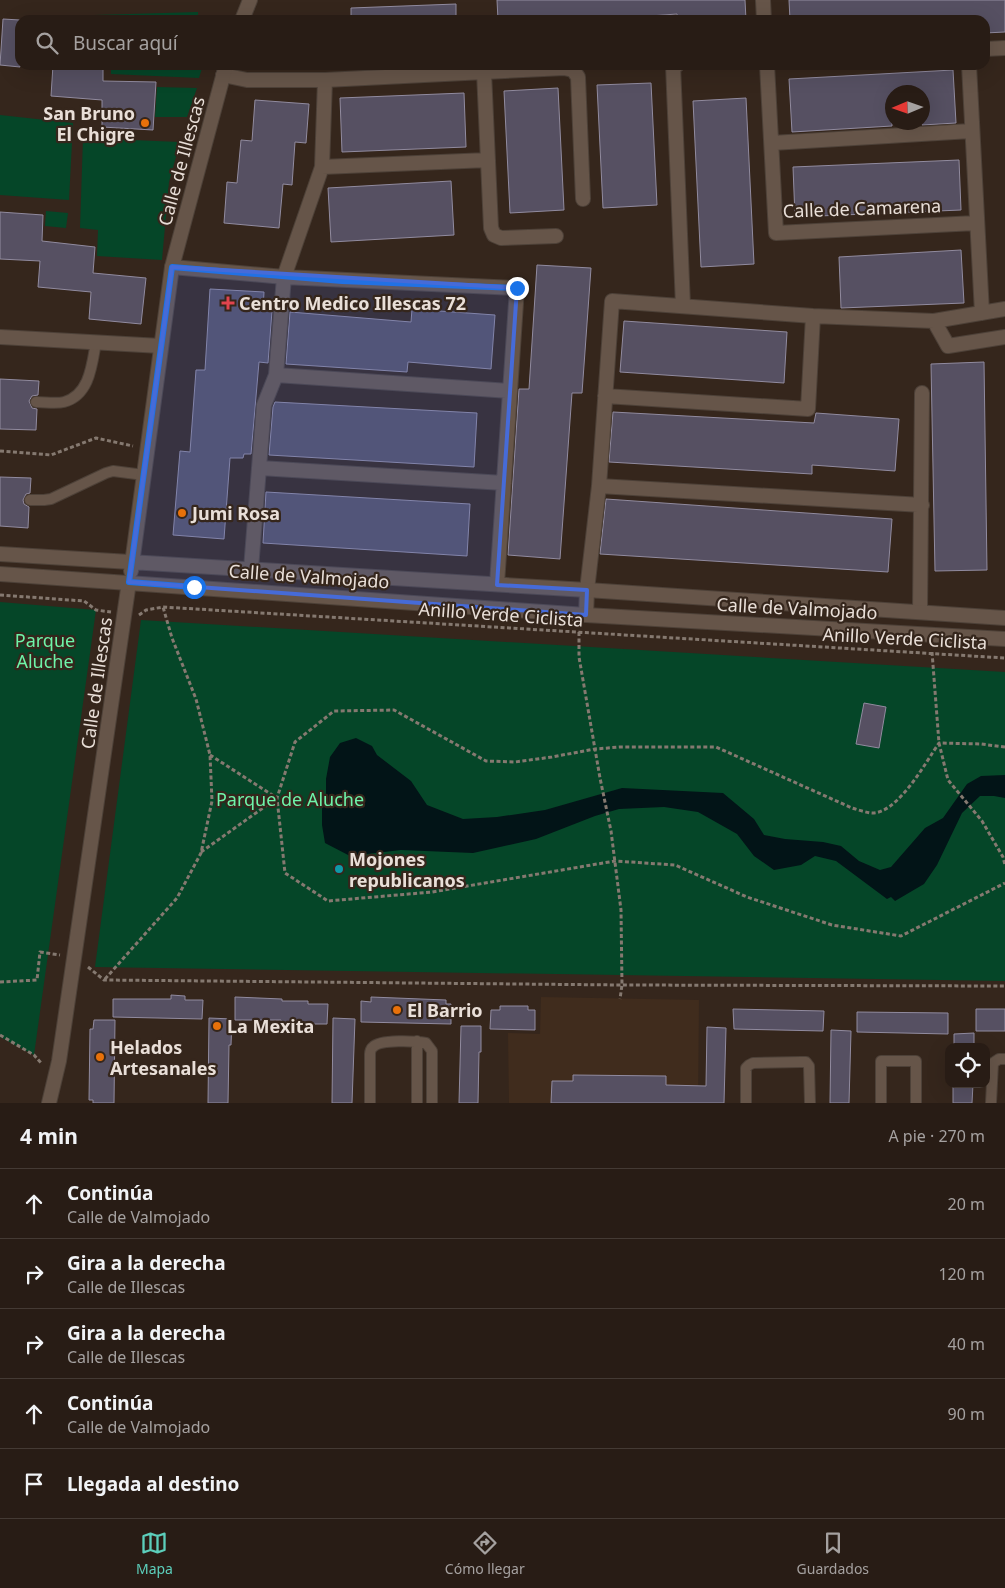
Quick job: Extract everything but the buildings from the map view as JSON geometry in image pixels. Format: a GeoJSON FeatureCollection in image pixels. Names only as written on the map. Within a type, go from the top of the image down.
{"type":"FeatureCollection","features":[{"type":"Feature","properties":{"kind":"street"},"geometry":{"type":"LineString","coordinates":[[244,15],[250,0]]}},
{"type":"Feature","properties":{"kind":"street"},"geometry":{"type":"LineString","coordinates":[[763,0],[764,15]]}},
{"type":"Feature","properties":{"kind":"street"},"geometry":{"type":"LineString","coordinates":[[990,49],[1005,48]]}},
{"type":"Feature","properties":{"kind":"street"},"geometry":{"type":"LineString","coordinates":[[225,70],[246,80],[325,80],[524,70]]}},
{"type":"Feature","properties":{"kind":"street","name":"Calle de Illescas"},"geometry":{"type":"LineString","coordinates":[[49,1103],[56,1081],[132,563],[172,267],[225,70]]}},
{"type":"Feature","properties":{"kind":"street"},"geometry":{"type":"LineString","coordinates":[[574,70],[578,77],[583,199]]}},
{"type":"Feature","properties":{"kind":"street"},"geometry":{"type":"LineString","coordinates":[[673,70],[683,306]]}},
{"type":"Feature","properties":{"kind":"street","name":"Calle de Camarena"},"geometry":{"type":"LineString","coordinates":[[768,70],[776,233],[976,223]]}},
{"type":"Feature","properties":{"kind":"street"},"geometry":{"type":"LineString","coordinates":[[969,70],[982,313]]}},
{"type":"Feature","properties":{"kind":"street"},"geometry":{"type":"LineString","coordinates":[[484,72],[492,228],[494,235],[501,238],[556,236]]}},
{"type":"Feature","properties":{"kind":"street"},"geometry":{"type":"LineString","coordinates":[[251,569],[264,404],[276,375],[284,277],[322,167],[325,80]]}},
{"type":"Feature","properties":{"kind":"street"},"geometry":{"type":"LineString","coordinates":[[772,143],[971,131]]}},
{"type":"Feature","properties":{"kind":"street"},"geometry":{"type":"LineString","coordinates":[[322,167],[488,160]]}},
{"type":"Feature","properties":{"kind":"street"},"geometry":{"type":"LineString","coordinates":[[172,267],[284,277],[517,288],[497,584]]}},
{"type":"Feature","properties":{"kind":"street"},"geometry":{"type":"LineString","coordinates":[[583,614],[598,486],[612,301],[813,316],[934,321],[1005,309]]}},
{"type":"Feature","properties":{"kind":"street"},"geometry":{"type":"LineString","coordinates":[[605,396],[808,409],[813,316]]}},
{"type":"Feature","properties":{"kind":"street"},"geometry":{"type":"LineString","coordinates":[[934,321],[948,346],[1005,336]]}},
{"type":"Feature","properties":{"kind":"street"},"geometry":{"type":"LineString","coordinates":[[0,338],[161,346]]}},
{"type":"Feature","properties":{"kind":"street"},"geometry":{"type":"LineString","coordinates":[[276,375],[510,391]]}},
{"type":"Feature","properties":{"kind":"street"},"geometry":{"type":"LineString","coordinates":[[920,612],[922,394]]}},
{"type":"Feature","properties":{"kind":"street"},"geometry":{"type":"LineString","coordinates":[[260,468],[504,483]]}},
{"type":"Feature","properties":{"kind":"street"},"geometry":{"type":"LineString","coordinates":[[598,486],[922,505]]}},
{"type":"Feature","properties":{"kind":"street","name":"Calle de Valmojado"},"geometry":{"type":"LineString","coordinates":[[0,554],[497,584],[1005,618]]}},
{"type":"Feature","properties":{"kind":"street","name":"Calle de Valmojado"},"geometry":{"type":"LineString","coordinates":[[0,574],[583,614],[1005,639]]}},
{"type":"Feature","properties":{"kind":"lane"},"geometry":{"type":"LineString","coordinates":[[36,402],[62,402],[74,398],[82,391],[90,376],[96,342]]}},
{"type":"Feature","properties":{"kind":"lane"},"geometry":{"type":"LineString","coordinates":[[30,500],[51,499],[113,471],[144,475]]}},
{"type":"Feature","properties":{"kind":"lane"},"geometry":{"type":"LineString","coordinates":[[417,1041],[417,1103]]}},
{"type":"Feature","properties":{"kind":"lane"},"geometry":{"type":"LineString","coordinates":[[370,1103],[370,1054],[372,1048],[375,1045],[388,1042],[417,1041],[426,1043],[432,1051],[432,1103]]}},
{"type":"Feature","properties":{"kind":"lane"},"geometry":{"type":"LineString","coordinates":[[991,1103],[993,1063],[999,1059],[1005,1059]]}},
{"type":"Feature","properties":{"kind":"lane"},"geometry":{"type":"LineString","coordinates":[[881,1103],[881,1061],[916,1061],[916,1103]]}},
{"type":"Feature","properties":{"kind":"lane"},"geometry":{"type":"LineString","coordinates":[[746,1103],[746,1068],[749,1064],[806,1062],[809,1066],[810,1103]]}},
{"type":"Feature","properties":{"kind":"path"},"geometry":{"type":"LineString","coordinates":[[0,451],[51,455],[96,438],[148,450]]}},
{"type":"Feature","properties":{"kind":"path","name":"Anillo Verde Ciclista"},"geometry":{"type":"LineString","coordinates":[[0,595],[84,600],[96,610],[124,614],[141,615],[146,610],[163,607],[1005,658]]}},
{"type":"Feature","properties":{"kind":"path"},"geometry":{"type":"LineString","coordinates":[[104,980],[177,898],[201,852],[212,801],[210,755],[196,699],[172,638],[163,607]]}},
{"type":"Feature","properties":{"kind":"path"},"geometry":{"type":"LineString","coordinates":[[583,614],[579,632],[579,657],[594,749],[611,831],[621,910],[622,985],[620,999]]}},
{"type":"Feature","properties":{"kind":"path"},"geometry":{"type":"LineString","coordinates":[[931,634],[939,744],[948,780],[982,821],[1005,865]]}},
{"type":"Feature","properties":{"kind":"path"},"geometry":{"type":"LineString","coordinates":[[939,744],[899,800],[885,810],[872,813],[852,808],[716,747],[620,747],[594,749],[515,762],[486,761],[394,710],[334,711],[295,742],[277,798],[285,873],[328,902],[432,892],[615,861],[675,865],[747,897],[832,924],[901,936],[1005,883]]}},
{"type":"Feature","properties":{"kind":"path"},"geometry":{"type":"LineString","coordinates":[[939,744],[981,744],[1005,747]]}},
{"type":"Feature","properties":{"kind":"path"},"geometry":{"type":"LineString","coordinates":[[210,755],[277,798]]}},
{"type":"Feature","properties":{"kind":"path"},"geometry":{"type":"LineString","coordinates":[[201,852],[277,798]]}},
{"type":"Feature","properties":{"kind":"path"},"geometry":{"type":"LineString","coordinates":[[0,982],[37,980],[40,952],[74,956],[104,980],[622,985],[1005,986]]}},
{"type":"Feature","properties":{"kind":"path"},"geometry":{"type":"LineString","coordinates":[[0,1035],[34,1054],[56,1081]]}},
{"type":"Feature","properties":{"kind":"highlighted area"},"geometry":{"type":"Polygon","coordinates":[[[172,267],[517,288],[497,585],[587,590],[586,615],[129,582],[172,267]]]}},
{"type":"Feature","properties":{"kind":"shaded area"},"geometry":{"type":"Polygon","coordinates":[[[356,738],[372,746],[377,755],[411,781],[427,805],[463,819],[497,817],[545,810],[622,788],[723,793],[754,819],[764,835],[841,846],[859,861],[880,870],[891,867],[925,828],[943,818],[967,784],[981,776],[1005,775],[1005,798],[980,796],[962,813],[937,865],[924,884],[895,901],[891,897],[887,899],[836,861],[815,856],[801,865],[774,870],[754,856],[737,834],[698,812],[664,807],[619,809],[595,816],[536,839],[473,853],[401,850],[350,856],[325,843],[322,809],[326,796],[326,779],[330,757],[340,743],[356,738]]]}},
{"type":"Feature","properties":{"kind":"shaded area"},"geometry":{"type":"Polygon","coordinates":[[[541,997],[699,1000],[698,1103],[509,1103],[508,1033],[540,1034],[541,997]]]}},
{"type":"Feature","properties":{"kind":"green space"},"geometry":{"type":"Polygon","coordinates":[[[198,12],[198,15],[94,15],[198,12]]]}},
{"type":"Feature","properties":{"kind":"green space"},"geometry":{"type":"Polygon","coordinates":[[[111,70],[201,70],[199,78],[111,74],[111,70]]]}},
{"type":"Feature","properties":{"kind":"green space"},"geometry":{"type":"Polygon","coordinates":[[[157,87],[197,88],[187,117],[155,117],[157,87]]]}},
{"type":"Feature","properties":{"kind":"green space"},"geometry":{"type":"Polygon","coordinates":[[[0,115],[73,123],[69,200],[0,195],[0,115]]]}},
{"type":"Feature","properties":{"kind":"green space"},"geometry":{"type":"Polygon","coordinates":[[[83,138],[180,142],[169,182],[162,260],[97,256],[98,230],[80,228],[83,138]]]}},
{"type":"Feature","properties":{"kind":"green space"},"geometry":{"type":"Polygon","coordinates":[[[46,211],[68,213],[66,228],[45,226],[46,211]]]}},
{"type":"Feature","properties":{"kind":"green space","name":"Parque Aluche"},"geometry":{"type":"Polygon","coordinates":[[[0,602],[96,610],[34,1055],[0,1037],[0,602]]]}},
{"type":"Feature","properties":{"kind":"green space","name":"Parque de Aluche"},"geometry":{"type":"Polygon","coordinates":[[[141,620],[1005,672],[1005,981],[95,967],[141,620]]]}},
{"type":"Feature","properties":{"kind":"place","name":"San Bruno El Chigre"},"geometry":{"type":"Point","coordinates":[145,123]}},
{"type":"Feature","properties":{"kind":"place","name":"Centro Medico Illescas 72"},"geometry":{"type":"Point","coordinates":[228,303]}},
{"type":"Feature","properties":{"kind":"place","name":"Jumi Rosa"},"geometry":{"type":"Point","coordinates":[182,513]}},
{"type":"Feature","properties":{"kind":"place","name":"Mojones republicanos"},"geometry":{"type":"Point","coordinates":[339,869]}},
{"type":"Feature","properties":{"kind":"place","name":"El Barrio"},"geometry":{"type":"Point","coordinates":[397,1010]}},
{"type":"Feature","properties":{"kind":"place","name":"La Mexita"},"geometry":{"type":"Point","coordinates":[217,1026]}},
{"type":"Feature","properties":{"kind":"place","name":"Helados Artesanales"},"geometry":{"type":"Point","coordinates":[100,1057]}},
{"type":"Feature","properties":{"kind":"route"},"geometry":{"type":"LineString","coordinates":[[194,587],[129,582],[172,267],[342,281],[517,288]]}}]}
